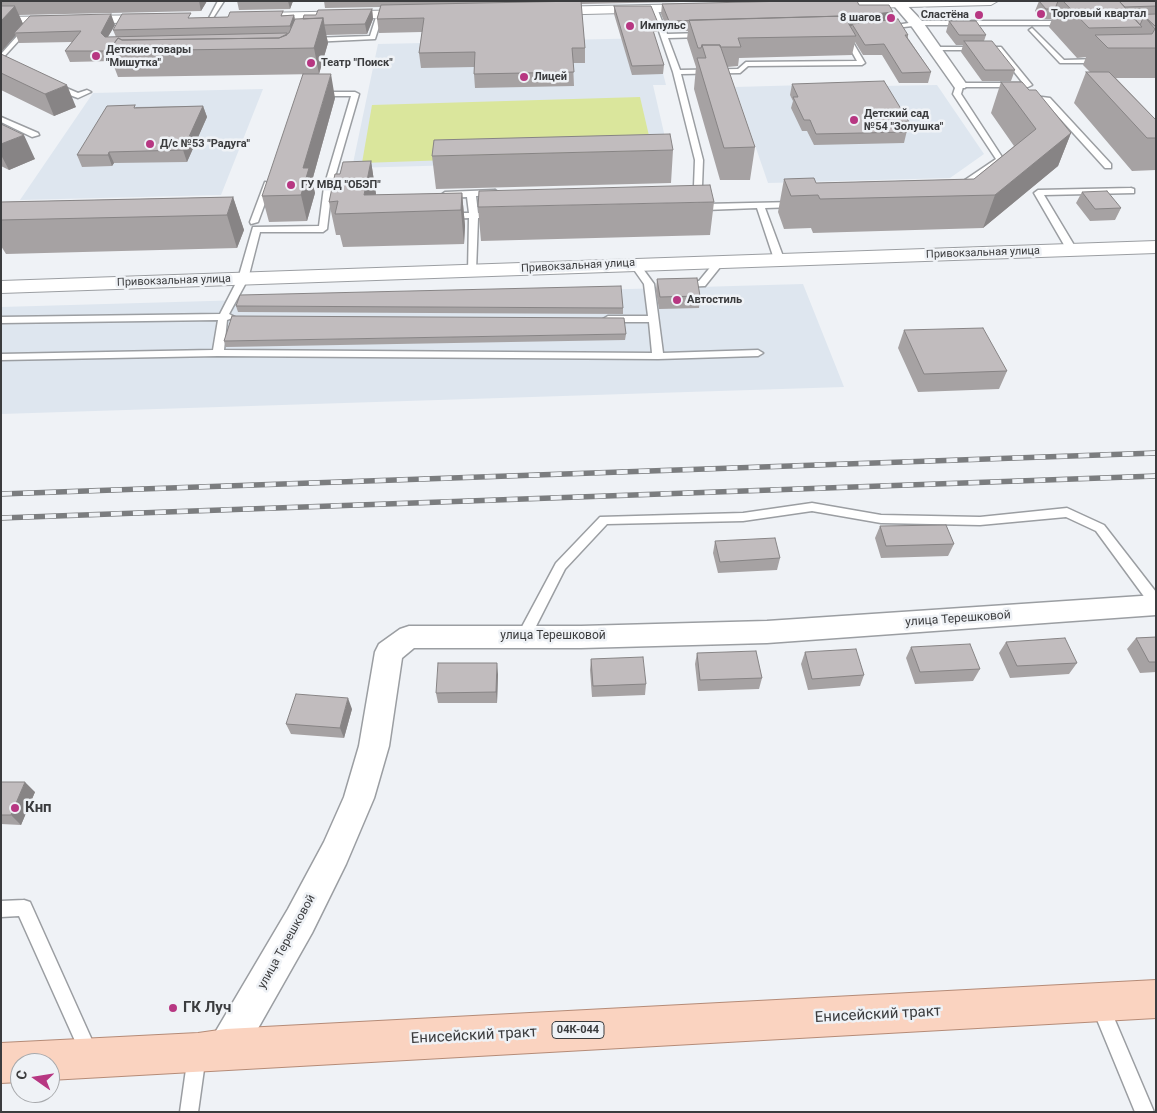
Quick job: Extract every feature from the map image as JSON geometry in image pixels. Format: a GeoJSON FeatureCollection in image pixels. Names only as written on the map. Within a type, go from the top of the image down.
{"type":"FeatureCollection","features":[{"type":"Feature","properties":{"kind":"main road","name":"Енисейский тракт"},"geometry":{"type":"LineString","coordinates":[[1,1063],[1156,999]]}},
{"type":"Feature","properties":{"kind":"street"},"geometry":{"type":"LineString","coordinates":[[810,6],[991,1]]}},
{"type":"Feature","properties":{"kind":"street"},"geometry":{"type":"LineString","coordinates":[[899,4],[917,24],[960,86]]}},
{"type":"Feature","properties":{"kind":"street"},"geometry":{"type":"LineString","coordinates":[[536,11],[632,5],[654,8],[713,7]]}},
{"type":"Feature","properties":{"kind":"street"},"geometry":{"type":"LineString","coordinates":[[248,17],[303,20],[380,14],[429,13]]}},
{"type":"Feature","properties":{"kind":"street"},"geometry":{"type":"LineString","coordinates":[[206,18],[230,17]]}},
{"type":"Feature","properties":{"kind":"street"},"geometry":{"type":"LineString","coordinates":[[1,22],[121,23],[172,18]]}},
{"type":"Feature","properties":{"kind":"street","name":"Привокзальная улица"},"geometry":{"type":"LineString","coordinates":[[1,287],[1156,247]]}},
{"type":"Feature","properties":{"kind":"street","name":"улица Терешковой"},"geometry":{"type":"LineString","coordinates":[[212,1051],[300,921],[335,853],[359,798],[374,746],[389,652],[409,637],[767,632],[1156,604]]}},
{"type":"Feature","properties":{"kind":"lane"},"geometry":{"type":"LineString","coordinates":[[206,18],[220,1]]}},
{"type":"Feature","properties":{"kind":"lane"},"geometry":{"type":"LineString","coordinates":[[654,8],[677,72],[699,160],[698,186],[705,207]]}},
{"type":"Feature","properties":{"kind":"lane"},"geometry":{"type":"LineString","coordinates":[[307,40],[373,38],[380,14]]}},
{"type":"Feature","properties":{"kind":"lane"},"geometry":{"type":"LineString","coordinates":[[1,58],[34,21]]}},
{"type":"Feature","properties":{"kind":"lane"},"geometry":{"type":"LineString","coordinates":[[880,28],[917,24],[1078,23]]}},
{"type":"Feature","properties":{"kind":"lane"},"geometry":{"type":"LineString","coordinates":[[834,31],[853,30]]}},
{"type":"Feature","properties":{"kind":"lane"},"geometry":{"type":"LineString","coordinates":[[1032,30],[1062,62],[1109,60]]}},
{"type":"Feature","properties":{"kind":"lane"},"geometry":{"type":"LineString","coordinates":[[677,72],[740,71],[746,64],[862,63],[844,31]]}},
{"type":"Feature","properties":{"kind":"lane"},"geometry":{"type":"LineString","coordinates":[[664,36],[714,34]]}},
{"type":"Feature","properties":{"kind":"lane"},"geometry":{"type":"LineString","coordinates":[[933,48],[999,48],[1028,85],[960,86]]}},
{"type":"Feature","properties":{"kind":"lane"},"geometry":{"type":"LineString","coordinates":[[44,82],[78,96],[87,92]]}},
{"type":"Feature","properties":{"kind":"lane"},"geometry":{"type":"LineString","coordinates":[[960,86],[1008,93]]}},
{"type":"Feature","properties":{"kind":"lane"},"geometry":{"type":"LineString","coordinates":[[952,193],[1000,160],[957,94],[960,86]]}},
{"type":"Feature","properties":{"kind":"lane"},"geometry":{"type":"LineString","coordinates":[[245,222],[255,225],[323,229],[328,187],[355,94],[310,94]]}},
{"type":"Feature","properties":{"kind":"lane"},"geometry":{"type":"LineString","coordinates":[[1018,95],[1047,100],[1108,166]]}},
{"type":"Feature","properties":{"kind":"lane"},"geometry":{"type":"LineString","coordinates":[[1,119],[35,135]]}},
{"type":"Feature","properties":{"kind":"lane"},"geometry":{"type":"LineString","coordinates":[[218,353],[223,317],[243,279],[255,225],[270,178]]}},
{"type":"Feature","properties":{"kind":"lane"},"geometry":{"type":"LineString","coordinates":[[688,187],[698,186]]}},
{"type":"Feature","properties":{"kind":"lane"},"geometry":{"type":"LineString","coordinates":[[1072,250],[1038,193],[1131,191]]}},
{"type":"Feature","properties":{"kind":"lane"},"geometry":{"type":"LineString","coordinates":[[433,195],[501,193]]}},
{"type":"Feature","properties":{"kind":"lane"},"geometry":{"type":"LineString","coordinates":[[471,272],[474,216],[472,194]]}},
{"type":"Feature","properties":{"kind":"lane"},"geometry":{"type":"LineString","coordinates":[[696,207],[808,204]]}},
{"type":"Feature","properties":{"kind":"lane"},"geometry":{"type":"LineString","coordinates":[[760,206],[779,259]]}},
{"type":"Feature","properties":{"kind":"lane"},"geometry":{"type":"LineString","coordinates":[[434,216],[503,214]]}},
{"type":"Feature","properties":{"kind":"lane"},"geometry":{"type":"LineString","coordinates":[[676,284],[702,284],[720,261]]}},
{"type":"Feature","properties":{"kind":"lane"},"geometry":{"type":"LineString","coordinates":[[635,264],[654,284],[653,320],[658,356]]}},
{"type":"Feature","properties":{"kind":"lane"},"geometry":{"type":"LineString","coordinates":[[1,320],[243,317]]}},
{"type":"Feature","properties":{"kind":"lane"},"geometry":{"type":"LineString","coordinates":[[593,319],[653,320]]}},
{"type":"Feature","properties":{"kind":"lane"},"geometry":{"type":"LineString","coordinates":[[1,357],[218,353],[658,356],[758,353]]}},
{"type":"Feature","properties":{"kind":"lane"},"geometry":{"type":"LineString","coordinates":[[524,636],[560,566],[604,520],[743,517],[812,507],[882,519],[980,521],[1067,512],[1100,528],[1156,604]]}},
{"type":"Feature","properties":{"kind":"lane"},"geometry":{"type":"LineString","coordinates":[[1,909],[24,908],[91,1057]]}},
{"type":"Feature","properties":{"kind":"lane"},"geometry":{"type":"LineString","coordinates":[[1098,1003],[1145,1112]]}},
{"type":"Feature","properties":{"kind":"lane"},"geometry":{"type":"LineString","coordinates":[[189,1112],[212,1051]]}},
{"type":"Feature","properties":{"kind":"shaded area"},"geometry":{"type":"Polygon","coordinates":[[[654,38],[666,85],[653,85],[670,159],[352,168],[378,44],[654,38]]]}},
{"type":"Feature","properties":{"kind":"shaded area","name":"Детский сад №54 \"Золушка\""},"geometry":{"type":"Polygon","coordinates":[[[878,83],[881,86],[937,85],[984,154],[950,178],[768,183],[735,87],[878,83]]]}},
{"type":"Feature","properties":{"kind":"shaded area","name":"Д/с №53 \"Радуга\""},"geometry":{"type":"Polygon","coordinates":[[[263,89],[221,195],[20,200],[93,93],[263,89]]]}},
{"type":"Feature","properties":{"kind":"shaded area"},"geometry":{"type":"Polygon","coordinates":[[[803,284],[844,387],[1,414],[1,307],[803,284]]]}},
{"type":"Feature","properties":{"kind":"green space"},"geometry":{"type":"Polygon","coordinates":[[[640,97],[653,153],[362,163],[372,105],[640,97]]]}},
{"type":"Feature","properties":{"kind":"building"},"geometry":{"type":"Polygon","coordinates":[[[581,1],[585,48],[572,48],[574,72],[474,74],[475,52],[419,53],[424,18],[377,19],[381,5],[581,1]]]}},
{"type":"Feature","properties":{"kind":"building"},"geometry":{"type":"Polygon","coordinates":[[[857,1],[859,5],[889,5],[893,12],[845,17],[669,21],[662,4],[857,1]]]}},
{"type":"Feature","properties":{"kind":"building"},"geometry":{"type":"Polygon","coordinates":[[[1039,1],[1058,1],[1055,9],[1046,9],[1039,1]]]}},
{"type":"Feature","properties":{"kind":"building"},"geometry":{"type":"Polygon","coordinates":[[[1063,1],[1119,1],[1142,27],[1089,28],[1063,1]]]}},
{"type":"Feature","properties":{"kind":"building"},"geometry":{"type":"Polygon","coordinates":[[[1119,1],[1156,1],[1156,6],[1125,7],[1119,1]]]}},
{"type":"Feature","properties":{"kind":"building"},"geometry":{"type":"Polygon","coordinates":[[[1,6],[15,6],[1,21],[1,6]]]}},
{"type":"Feature","properties":{"kind":"building"},"geometry":{"type":"Polygon","coordinates":[[[614,6],[651,6],[658,23],[651,24],[664,65],[632,66],[614,6]]]}},
{"type":"Feature","properties":{"kind":"building"},"geometry":{"type":"Polygon","coordinates":[[[372,9],[365,24],[324,25],[323,18],[303,19],[304,15],[316,15],[318,10],[372,9]]]}},
{"type":"Feature","properties":{"kind":"building"},"geometry":{"type":"Polygon","coordinates":[[[283,11],[281,16],[294,15],[290,26],[113,30],[122,14],[191,13],[188,18],[228,17],[230,12],[283,11]]]}},
{"type":"Feature","properties":{"kind":"building"},"geometry":{"type":"Polygon","coordinates":[[[111,14],[101,33],[105,37],[287,33],[287,35],[279,38],[122,40],[118,38],[109,51],[65,51],[81,31],[14,33],[30,16],[111,14]]]}},
{"type":"Feature","properties":{"kind":"building"},"geometry":{"type":"Polygon","coordinates":[[[1156,14],[1156,27],[1144,16],[1140,25],[1131,15],[1156,14]]]}},
{"type":"Feature","properties":{"kind":"building"},"geometry":{"type":"Polygon","coordinates":[[[844,16],[856,36],[738,38],[741,47],[702,45],[701,48],[698,48],[689,20],[844,16]]]}},
{"type":"Feature","properties":{"kind":"building"},"geometry":{"type":"Polygon","coordinates":[[[1144,16],[1156,27],[1156,48],[1108,48],[1095,35],[1152,34],[1155,29],[1144,16]]]}},
{"type":"Feature","properties":{"kind":"building"},"geometry":{"type":"Polygon","coordinates":[[[323,18],[314,48],[108,51],[118,38],[122,40],[279,38],[289,33],[295,19],[323,18]]]}},
{"type":"Feature","properties":{"kind":"building"},"geometry":{"type":"Polygon","coordinates":[[[898,19],[908,35],[905,35],[931,72],[902,73],[884,44],[865,45],[852,24],[898,19]]]}},
{"type":"Feature","properties":{"kind":"building"},"geometry":{"type":"Polygon","coordinates":[[[949,21],[976,21],[986,35],[959,35],[949,21]]]}},
{"type":"Feature","properties":{"kind":"building"},"geometry":{"type":"Polygon","coordinates":[[[964,41],[992,41],[1015,70],[985,70],[964,41]]]}},
{"type":"Feature","properties":{"kind":"building"},"geometry":{"type":"Polygon","coordinates":[[[702,45],[720,45],[755,147],[724,148],[697,58],[706,58],[702,45]]]}},
{"type":"Feature","properties":{"kind":"building"},"geometry":{"type":"Polygon","coordinates":[[[1,54],[67,85],[45,94],[1,73],[1,54]]]}},
{"type":"Feature","properties":{"kind":"building"},"geometry":{"type":"Polygon","coordinates":[[[1086,72],[1109,72],[1156,120],[1156,138],[1147,138],[1086,72]]]}},
{"type":"Feature","properties":{"kind":"building"},"geometry":{"type":"Polygon","coordinates":[[[303,74],[331,74],[303,168],[309,168],[301,195],[262,196],[303,74]]]}},
{"type":"Feature","properties":{"kind":"building"},"geometry":{"type":"Polygon","coordinates":[[[884,81],[909,122],[901,122],[907,132],[816,134],[810,120],[804,120],[793,97],[798,97],[792,84],[884,81]]]}},
{"type":"Feature","properties":{"kind":"building"},"geometry":{"type":"Polygon","coordinates":[[[1001,82],[1022,82],[1029,90],[1036,90],[1071,133],[995,195],[820,199],[818,195],[791,196],[784,179],[814,178],[816,183],[974,179],[1036,129],[1001,82]]]}},
{"type":"Feature","properties":{"kind":"building"},"geometry":{"type":"Polygon","coordinates":[[[135,105],[134,108],[203,106],[183,150],[77,155],[107,106],[135,105]]]}},
{"type":"Feature","properties":{"kind":"building"},"geometry":{"type":"Polygon","coordinates":[[[1,124],[24,135],[1,144],[1,124]]]}},
{"type":"Feature","properties":{"kind":"building"},"geometry":{"type":"Polygon","coordinates":[[[670,134],[673,150],[432,156],[434,140],[670,134]]]}},
{"type":"Feature","properties":{"kind":"building"},"geometry":{"type":"Polygon","coordinates":[[[371,161],[364,195],[462,193],[461,210],[335,214],[338,201],[329,202],[335,174],[340,174],[343,162],[371,161]]]}},
{"type":"Feature","properties":{"kind":"building"},"geometry":{"type":"Polygon","coordinates":[[[710,185],[714,202],[478,207],[479,191],[710,185]]]}},
{"type":"Feature","properties":{"kind":"building"},"geometry":{"type":"Polygon","coordinates":[[[1107,191],[1121,208],[1095,209],[1082,192],[1107,191]]]}},
{"type":"Feature","properties":{"kind":"building"},"geometry":{"type":"Polygon","coordinates":[[[233,197],[227,215],[1,220],[1,202],[233,197]]]}},
{"type":"Feature","properties":{"kind":"building"},"geometry":{"type":"Polygon","coordinates":[[[697,278],[700,296],[660,297],[657,279],[697,278]]]}},
{"type":"Feature","properties":{"kind":"building"},"geometry":{"type":"Polygon","coordinates":[[[621,286],[623,308],[236,306],[240,295],[621,286]]]}},
{"type":"Feature","properties":{"kind":"building"},"geometry":{"type":"Polygon","coordinates":[[[232,316],[624,318],[626,334],[224,341],[232,316]]]}},
{"type":"Feature","properties":{"kind":"building"},"geometry":{"type":"Polygon","coordinates":[[[983,328],[1007,371],[924,374],[904,330],[983,328]]]}},
{"type":"Feature","properties":{"kind":"building"},"geometry":{"type":"Polygon","coordinates":[[[946,525],[954,544],[886,546],[880,526],[946,525]]]}},
{"type":"Feature","properties":{"kind":"building"},"geometry":{"type":"Polygon","coordinates":[[[775,538],[780,558],[720,562],[715,541],[775,538]]]}},
{"type":"Feature","properties":{"kind":"building"},"geometry":{"type":"Polygon","coordinates":[[[1156,637],[1156,662],[1149,662],[1136,638],[1156,637]]]}},
{"type":"Feature","properties":{"kind":"building"},"geometry":{"type":"Polygon","coordinates":[[[1065,638],[1077,663],[1017,666],[1006,642],[1065,638]]]}},
{"type":"Feature","properties":{"kind":"building"},"geometry":{"type":"Polygon","coordinates":[[[970,644],[980,669],[920,672],[911,647],[970,644]]]}},
{"type":"Feature","properties":{"kind":"building"},"geometry":{"type":"Polygon","coordinates":[[[856,649],[864,675],[812,679],[805,652],[856,649]]]}},
{"type":"Feature","properties":{"kind":"building"},"geometry":{"type":"Polygon","coordinates":[[[756,651],[762,678],[700,680],[697,653],[756,651]]]}},
{"type":"Feature","properties":{"kind":"building"},"geometry":{"type":"Polygon","coordinates":[[[643,657],[646,684],[593,686],[591,659],[643,657]]]}},
{"type":"Feature","properties":{"kind":"building"},"geometry":{"type":"Polygon","coordinates":[[[438,663],[497,663],[496,692],[436,693],[438,663]]]}},
{"type":"Feature","properties":{"kind":"building"},"geometry":{"type":"Polygon","coordinates":[[[296,694],[348,698],[340,728],[286,724],[296,694]]]}},
{"type":"Feature","properties":{"kind":"building"},"geometry":{"type":"Polygon","coordinates":[[[1,782],[25,782],[11,815],[1,815],[1,782]]]}},
{"type":"Feature","properties":{"kind":"railway"},"geometry":{"type":"LineString","coordinates":[[1,494],[1156,453]]}},
{"type":"Feature","properties":{"kind":"railway"},"geometry":{"type":"LineString","coordinates":[[1,518],[1156,476]]}},
{"type":"Feature","properties":{"kind":"place","name":"Торговый квартал"},"geometry":{"type":"Point","coordinates":[1041,14]}},
{"type":"Feature","properties":{"kind":"place","name":"Сластёна"},"geometry":{"type":"Point","coordinates":[979,15]}},
{"type":"Feature","properties":{"kind":"place","name":"8 шагов"},"geometry":{"type":"Point","coordinates":[891,18]}},
{"type":"Feature","properties":{"kind":"place","name":"Импульс"},"geometry":{"type":"Point","coordinates":[630,26]}},
{"type":"Feature","properties":{"kind":"place","name":"Детские товары \"Мишутка\""},"geometry":{"type":"Point","coordinates":[96,56]}},
{"type":"Feature","properties":{"kind":"place","name":"Театр \"Поиск\""},"geometry":{"type":"Point","coordinates":[311,63]}},
{"type":"Feature","properties":{"kind":"place","name":"Лицей"},"geometry":{"type":"Point","coordinates":[524,77]}},
{"type":"Feature","properties":{"kind":"place","name":"Детский сад №54 \"Золушка\""},"geometry":{"type":"Point","coordinates":[854,120]}},
{"type":"Feature","properties":{"kind":"place","name":"Д/с №53 \"Радуга\""},"geometry":{"type":"Point","coordinates":[150,144]}},
{"type":"Feature","properties":{"kind":"place","name":"ГУ МВД \"ОБЭП\""},"geometry":{"type":"Point","coordinates":[291,185]}},
{"type":"Feature","properties":{"kind":"place","name":"Автостиль"},"geometry":{"type":"Point","coordinates":[677,300]}},
{"type":"Feature","properties":{"kind":"place","name":"Кнп"},"geometry":{"type":"Point","coordinates":[15,808]}},
{"type":"Feature","properties":{"kind":"place","name":"ГК Луч"},"geometry":{"type":"Point","coordinates":[173,1008]}}]}
